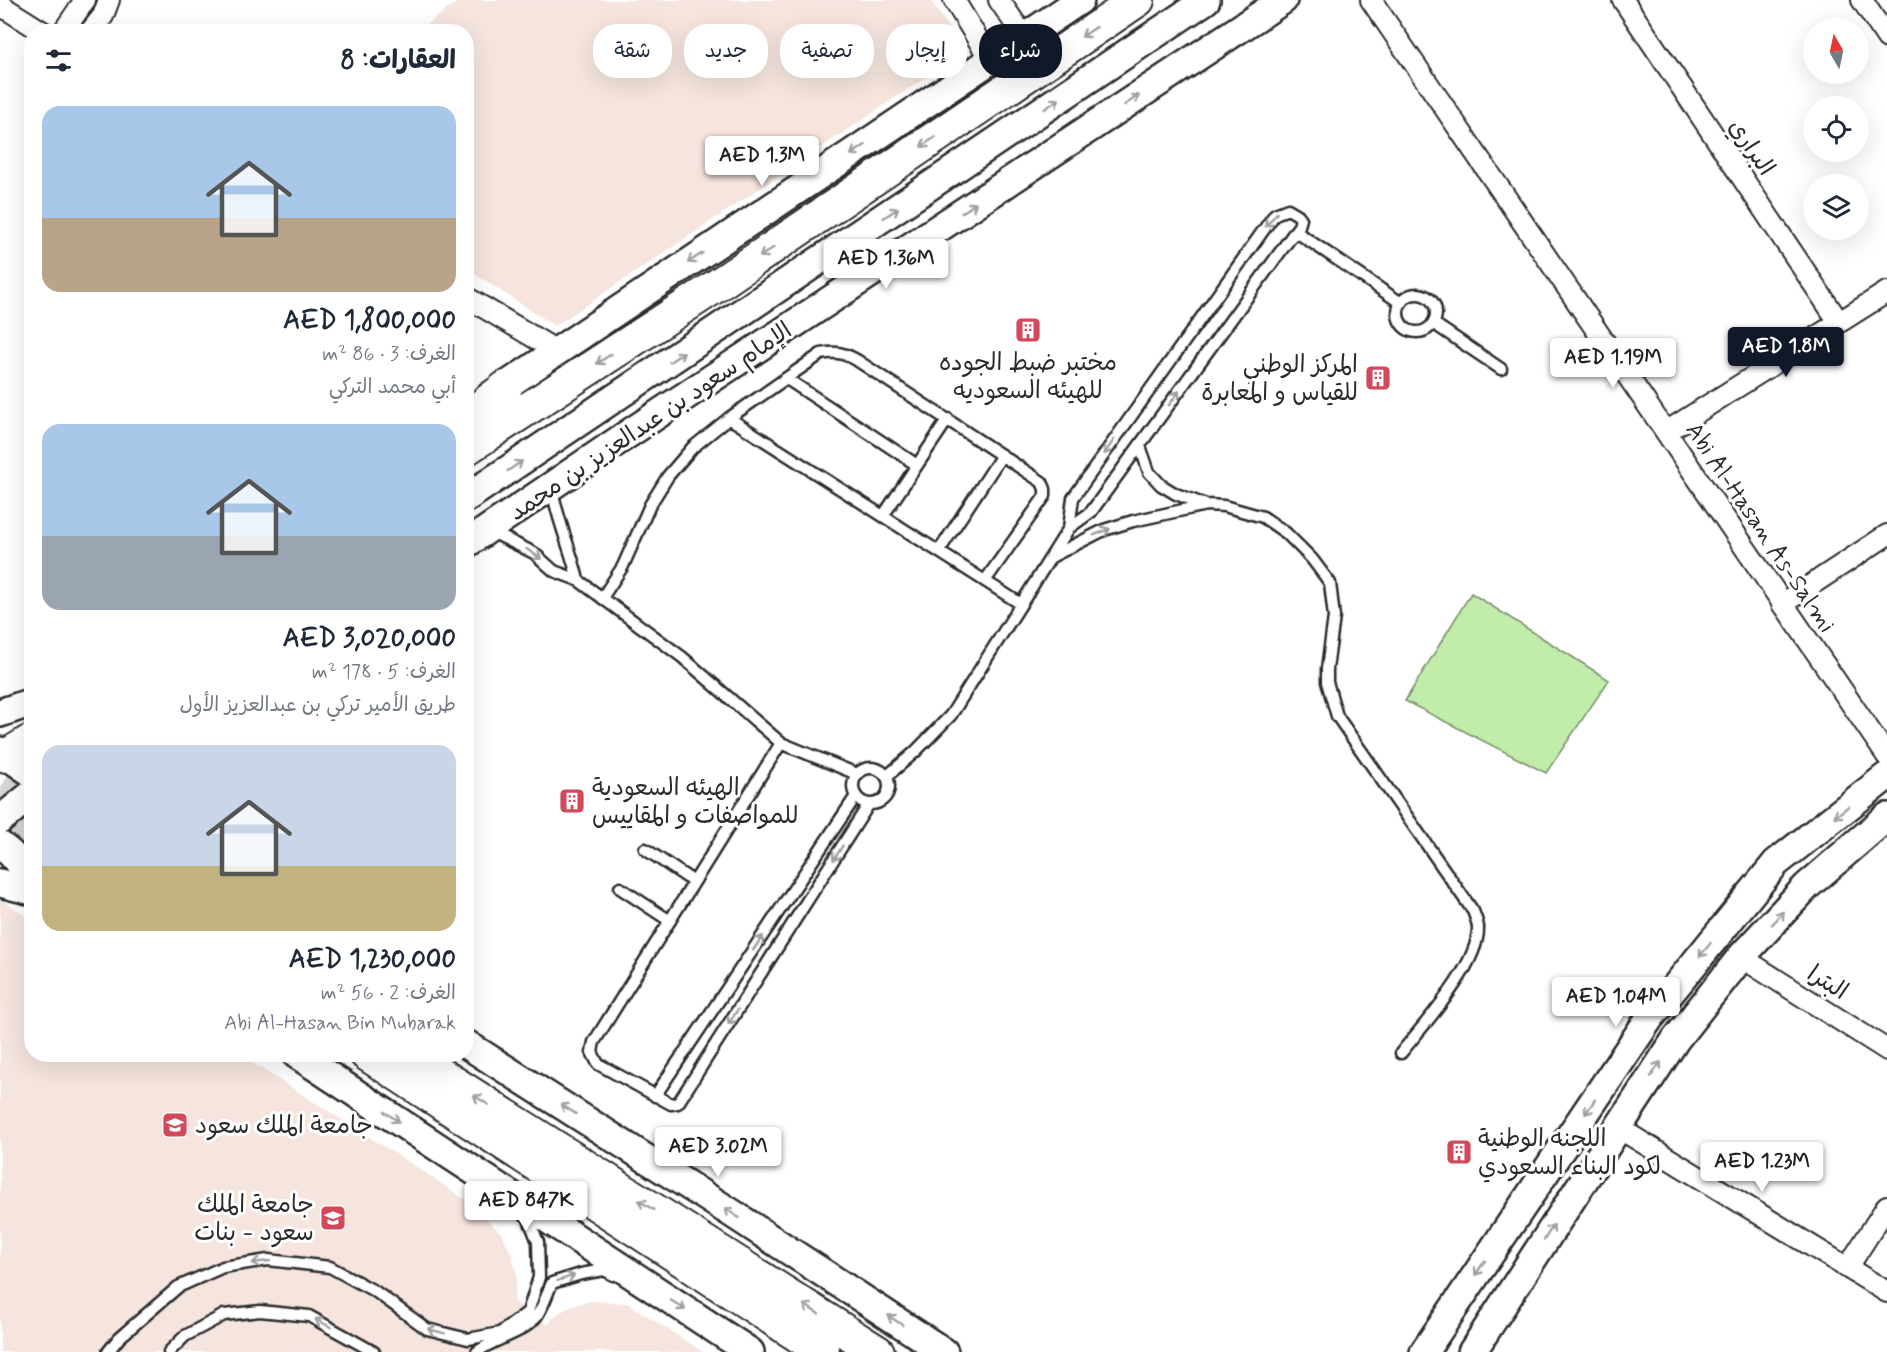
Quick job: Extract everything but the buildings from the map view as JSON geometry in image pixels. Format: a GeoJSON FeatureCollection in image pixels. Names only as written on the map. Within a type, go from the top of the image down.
{"type":"FeatureCollection","features":[{"type":"Feature","properties":{"kind":"main road"},"geometry":{"type":"LineString","coordinates":[[1045,24],[1080,0]]}},
{"type":"Feature","properties":{"kind":"main road"},"geometry":{"type":"LineString","coordinates":[[474,444],[713,288],[1138,0]]}},
{"type":"Feature","properties":{"kind":"main road","name":"الإمام سعود بن عبدالعزيز بن محمد"},"geometry":{"type":"LineString","coordinates":[[477,536],[1283,0]]}},
{"type":"Feature","properties":{"kind":"main road"},"geometry":{"type":"LineString","coordinates":[[474,493],[1205,1]]}},
{"type":"Feature","properties":{"kind":"main road"},"geometry":{"type":"LineString","coordinates":[[474,412],[557,351],[979,69]]}},
{"type":"Feature","properties":{"kind":"main road"},"geometry":{"type":"LineString","coordinates":[[474,406],[506,387]]}},
{"type":"Feature","properties":{"kind":"main road"},"geometry":{"type":"LineString","coordinates":[[0,713],[24,705]]}},
{"type":"Feature","properties":{"kind":"main road"},"geometry":{"type":"LineString","coordinates":[[1424,1352],[1657,1010],[1776,863],[1887,776]]}},
{"type":"Feature","properties":{"kind":"main road"},"geometry":{"type":"LineString","coordinates":[[0,820],[24,800]]}},
{"type":"Feature","properties":{"kind":"main road"},"geometry":{"type":"LineString","coordinates":[[1472,1352],[1676,1040],[1741,957],[1807,886],[1887,817]]}},
{"type":"Feature","properties":{"kind":"main road"},"geometry":{"type":"LineString","coordinates":[[0,845],[24,868]]}},
{"type":"Feature","properties":{"kind":"main road"},"geometry":{"type":"LineString","coordinates":[[0,883],[24,889]]}},
{"type":"Feature","properties":{"kind":"main road"},"geometry":{"type":"LineString","coordinates":[[474,1049],[944,1352]]}},
{"type":"Feature","properties":{"kind":"main road"},"geometry":{"type":"LineString","coordinates":[[378,1062],[823,1352]]}},
{"type":"Feature","properties":{"kind":"main road"},"geometry":{"type":"LineString","coordinates":[[422,1062],[878,1352]]}},
{"type":"Feature","properties":{"kind":"main road"},"geometry":{"type":"LineString","coordinates":[[318,1064],[650,1288],[750,1352]]}},
{"type":"Feature","properties":{"kind":"street"},"geometry":{"type":"LineString","coordinates":[[68,24],[85,0]]}},
{"type":"Feature","properties":{"kind":"street"},"geometry":{"type":"LineString","coordinates":[[96,24],[110,0]]}},
{"type":"Feature","properties":{"kind":"street"},"geometry":{"type":"LineString","coordinates":[[999,0],[1015,24]]}},
{"type":"Feature","properties":{"kind":"street","name":"Abi Al-Hasan As-Salmi"},"geometry":{"type":"LineString","coordinates":[[1371,0],[1887,756]]}},
{"type":"Feature","properties":{"kind":"street","name":"البراري"},"geometry":{"type":"LineString","coordinates":[[1623,0],[1839,322]]}},
{"type":"Feature","properties":{"kind":"street"},"geometry":{"type":"LineString","coordinates":[[1862,0],[1887,38]]}},
{"type":"Feature","properties":{"kind":"street"},"geometry":{"type":"LineString","coordinates":[[957,1],[979,40]]}},
{"type":"Feature","properties":{"kind":"street"},"geometry":{"type":"LineString","coordinates":[[4,11],[28,24]]}},
{"type":"Feature","properties":{"kind":"street"},"geometry":{"type":"LineString","coordinates":[[1666,432],[1887,292]]}},
{"type":"Feature","properties":{"kind":"street"},"geometry":{"type":"LineString","coordinates":[[474,302],[557,351]]}},
{"type":"Feature","properties":{"kind":"street"},"geometry":{"type":"LineString","coordinates":[[1782,604],[1887,535]]}},
{"type":"Feature","properties":{"kind":"street","name":"البترا"},"geometry":{"type":"LineString","coordinates":[[1741,957],[1887,1050]]}},
{"type":"Feature","properties":{"kind":"street"},"geometry":{"type":"LineString","coordinates":[[1617,1127],[1887,1292]]}},
{"type":"Feature","properties":{"kind":"street"},"geometry":{"type":"LineString","coordinates":[[1848,1267],[1887,1206]]}},
{"type":"Feature","properties":{"kind":"lane"},"geometry":{"type":"LineString","coordinates":[[887,776],[915,752],[951,715],[1069,528],[1091,512],[1140,446],[1295,231],[1301,219],[1298,215],[1288,209],[1275,214],[1073,498],[1069,528]]}},
{"type":"Feature","properties":{"kind":"lane"},"geometry":{"type":"LineString","coordinates":[[1295,231],[1401,303]]}},
{"type":"Feature","properties":{"kind":"lane"},"geometry":{"type":"LineString","coordinates":[[1413,294],[1425,295],[1433,302],[1436,312],[1433,323],[1425,330],[1414,332],[1404,327],[1398,318],[1398,308],[1401,303],[1404,298],[1413,294]]}},
{"type":"Feature","properties":{"kind":"lane"},"geometry":{"type":"LineString","coordinates":[[1433,323],[1501,369]]}},
{"type":"Feature","properties":{"kind":"lane"},"geometry":{"type":"LineString","coordinates":[[602,598],[623,566],[650,505],[668,476],[692,448],[729,418],[821,354],[833,352],[846,353],[1042,482],[1045,496],[985,581]]}},
{"type":"Feature","properties":{"kind":"lane"},"geometry":{"type":"LineString","coordinates":[[787,379],[917,465]]}},
{"type":"Feature","properties":{"kind":"lane"},"geometry":{"type":"LineString","coordinates":[[729,418],[1021,604]]}},
{"type":"Feature","properties":{"kind":"lane"},"geometry":{"type":"LineString","coordinates":[[883,516],[948,419]]}},
{"type":"Feature","properties":{"kind":"lane"},"geometry":{"type":"LineString","coordinates":[[1140,446],[1149,472],[1161,485],[1176,494],[1206,505]]}},
{"type":"Feature","properties":{"kind":"lane"},"geometry":{"type":"LineString","coordinates":[[939,551],[1002,455]]}},
{"type":"Feature","properties":{"kind":"lane"},"geometry":{"type":"LineString","coordinates":[[552,486],[556,510],[578,580]]}},
{"type":"Feature","properties":{"kind":"lane"},"geometry":{"type":"LineString","coordinates":[[1050,558],[1104,530],[1133,521],[1206,505],[1224,506],[1263,518],[1293,540],[1312,559],[1330,583],[1334,617],[1327,682],[1336,716],[1473,911],[1479,926],[1476,946],[1469,964],[1401,1053]]}},
{"type":"Feature","properties":{"kind":"lane"},"geometry":{"type":"LineString","coordinates":[[477,536],[534,553],[554,570],[578,580],[682,657],[782,743],[857,774]]}},
{"type":"Feature","properties":{"kind":"lane"},"geometry":{"type":"LineString","coordinates":[[782,743],[594,1042],[592,1052],[598,1064],[671,1104],[678,1103],[869,804]]}},
{"type":"Feature","properties":{"kind":"lane"},"geometry":{"type":"LineString","coordinates":[[867,768],[878,769],[887,776],[890,788],[886,798],[876,804],[869,804],[856,796],[853,785],[857,774],[867,768]]}},
{"type":"Feature","properties":{"kind":"lane"},"geometry":{"type":"LineString","coordinates":[[655,1096],[856,796]]}},
{"type":"Feature","properties":{"kind":"lane"},"geometry":{"type":"LineString","coordinates":[[645,849],[694,882]]}},
{"type":"Feature","properties":{"kind":"lane"},"geometry":{"type":"LineString","coordinates":[[620,888],[670,921]]}},
{"type":"Feature","properties":{"kind":"lane"},"geometry":{"type":"LineString","coordinates":[[108,1352],[118,1338],[178,1287],[224,1266],[268,1260],[330,1267],[376,1292],[427,1329],[468,1339],[500,1333],[528,1312],[539,1277],[538,1242],[528,1217],[508,1193]]}},
{"type":"Feature","properties":{"kind":"lane"},"geometry":{"type":"LineString","coordinates":[[477,1352],[487,1344],[520,1330],[536,1317],[552,1283],[604,1270],[626,1281],[650,1288]]}},
{"type":"Feature","properties":{"kind":"lane"},"geometry":{"type":"LineString","coordinates":[[170,1352],[185,1336],[224,1315],[260,1311],[309,1316],[374,1352]]}},
{"type":"Feature","properties":{"kind":"shaded area"},"geometry":{"type":"Polygon","coordinates":[[[460,0],[930,0],[946,24],[886,24],[886,78],[925,78],[555,326],[474,274],[474,24],[427,24],[460,0]]]}},
{"type":"Feature","properties":{"kind":"shaded area","name":"جامعة الملك سعود"},"geometry":{"type":"Polygon","coordinates":[[[0,899],[24,914],[24,1062],[251,1062],[470,1203],[502,1234],[512,1255],[517,1275],[514,1301],[528,1312],[548,1324],[557,1314],[571,1306],[590,1301],[627,1303],[703,1352],[0,1352],[0,899]]]}},
{"type":"Feature","properties":{"kind":"green space"},"geometry":{"type":"Polygon","coordinates":[[[1471,593],[1609,680],[1546,773],[1405,701],[1471,593]]]}},
{"type":"Feature","properties":{"kind":"tunnel"},"geometry":{"type":"LineString","coordinates":[[0,788],[24,804]]}},
{"type":"Feature","properties":{"kind":"tunnel"},"geometry":{"type":"LineString","coordinates":[[0,821],[24,837]]}},
{"type":"Feature","properties":{"kind":"place","name":"مختبر ضبط الجوده للهيئه السعوديه"},"geometry":{"type":"Point","coordinates":[1028,330]}},
{"type":"Feature","properties":{"kind":"place","name":"المركز الوطني للقياس و المعابرة"},"geometry":{"type":"Point","coordinates":[1378,378]}},
{"type":"Feature","properties":{"kind":"place","name":"الهيئه السعودية للمواصفات و المقاييس"},"geometry":{"type":"Point","coordinates":[572,801]}},
{"type":"Feature","properties":{"kind":"place","name":"جامعة الملك سعود"},"geometry":{"type":"Point","coordinates":[175,1125]}},
{"type":"Feature","properties":{"kind":"place","name":"اللجنه الوطنية لكود البناء السعودي"},"geometry":{"type":"Point","coordinates":[1459,1152]}},
{"type":"Feature","properties":{"kind":"place","name":"جامعة الملك سعود - بنات"},"geometry":{"type":"Point","coordinates":[333,1218]}}]}
